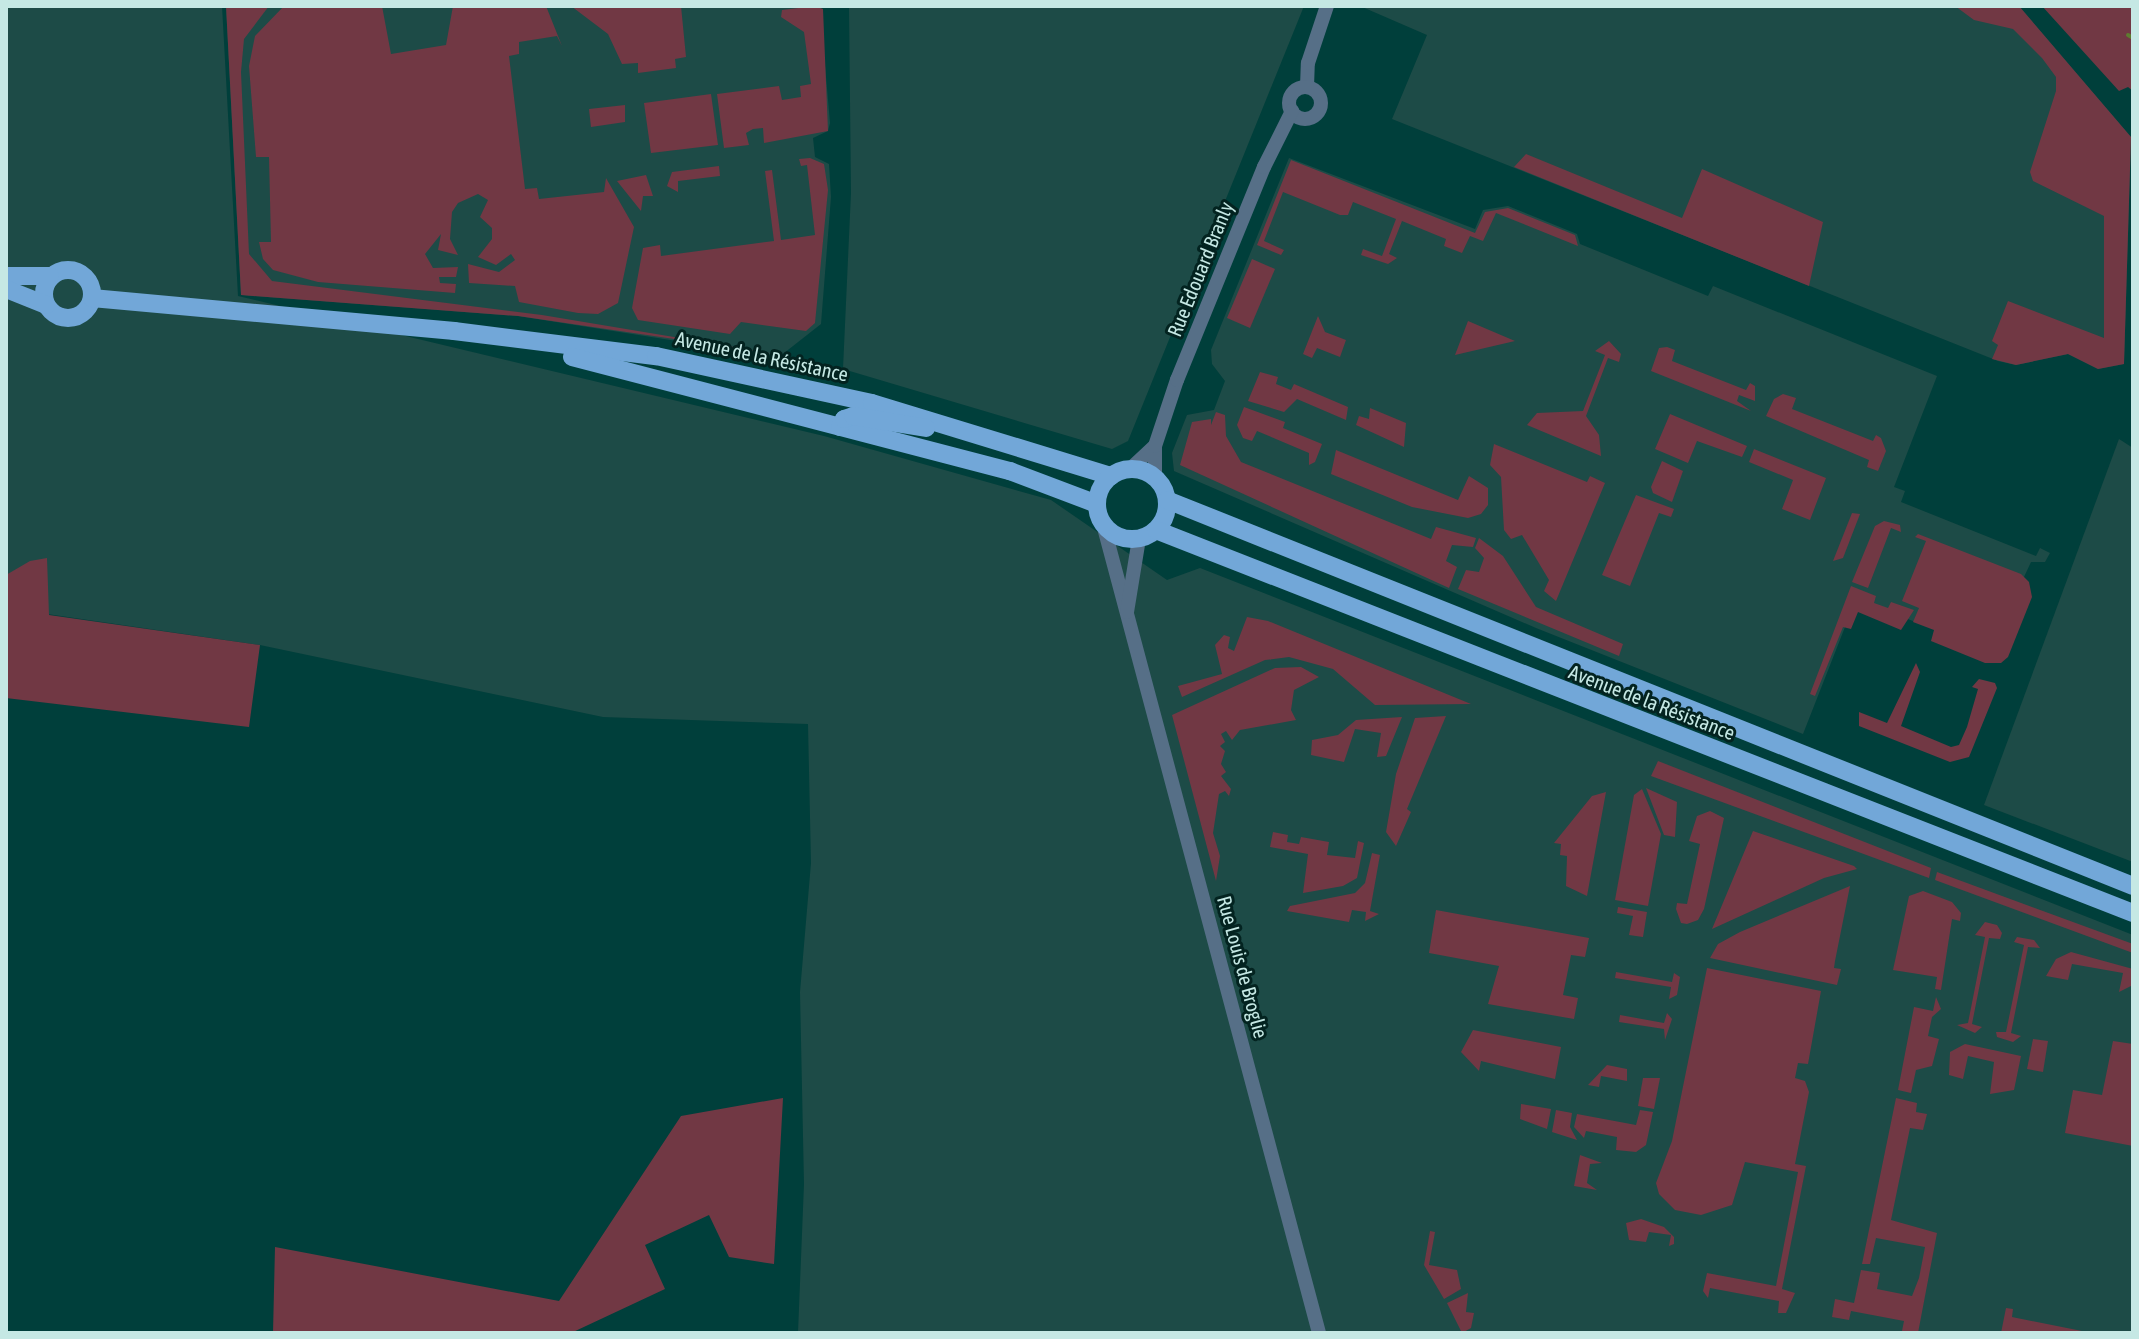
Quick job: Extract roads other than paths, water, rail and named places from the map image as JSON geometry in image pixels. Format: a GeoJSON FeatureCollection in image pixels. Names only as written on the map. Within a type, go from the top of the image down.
{"type":"FeatureCollection","features":[{"type":"Feature","properties":{"kind":"main road"},"geometry":{"type":"LineString","coordinates":[[6,276],[50,276],[64,269],[79,272],[90,283],[92,298],[85,311],[72,318],[57,316],[46,305],[6,289]]}},
{"type":"Feature","properties":{"kind":"main road"},"geometry":{"type":"LineString","coordinates":[[46,305],[43,290],[50,276]]}},
{"type":"Feature","properties":{"kind":"main road","name":"Avenue de la Résistance"},"geometry":{"type":"LineString","coordinates":[[92,298],[454,331],[527,344],[670,359],[798,385],[984,436],[1111,476]]}},
{"type":"Feature","properties":{"kind":"main road","name":"Avenue de la Résistance"},"geometry":{"type":"LineString","coordinates":[[527,344],[1010,471],[1097,504]]}},
{"type":"Feature","properties":{"kind":"main road","name":"Avenue de la Résistance"},"geometry":{"type":"LineString","coordinates":[[840,427],[844,419],[853,416],[984,436]]}},
{"type":"Feature","properties":{"kind":"main road"},"geometry":{"type":"LineString","coordinates":[[1130,469],[1155,477],[1167,500],[1148,534],[1119,537],[1103,524],[1097,504],[1111,476],[1130,469]]}},
{"type":"Feature","properties":{"kind":"main road","name":"Avenue de la Résistance"},"geometry":{"type":"LineString","coordinates":[[1167,500],[2133,886]]}},
{"type":"Feature","properties":{"kind":"main road","name":"Avenue de la Résistance"},"geometry":{"type":"LineString","coordinates":[[1148,534],[2133,913]]}},
{"type":"Feature","properties":{"kind":"street","name":"Rue Edouard Branly"},"geometry":{"type":"LineString","coordinates":[[1307,87],[1308,63],[1327,6]]}},
{"type":"Feature","properties":{"kind":"street","name":"Rue Edouard Branly"},"geometry":{"type":"LineString","coordinates":[[1155,477],[1155,446],[1206,306],[1292,111],[1291,94],[1307,87]]}},
{"type":"Feature","properties":{"kind":"street","name":"Rue Edouard Branly"},"geometry":{"type":"LineString","coordinates":[[1292,111],[1304,118],[1317,112],[1318,94],[1307,87]]}},
{"type":"Feature","properties":{"kind":"street","name":"Rue Edouard Branly"},"geometry":{"type":"LineString","coordinates":[[1130,469],[1155,446]]}},
{"type":"Feature","properties":{"kind":"street","name":"Rue Louis de Broglie"},"geometry":{"type":"LineString","coordinates":[[1103,524],[1319,1333]]}},
{"type":"Feature","properties":{"kind":"street","name":"Rue Louis de Broglie"},"geometry":{"type":"LineString","coordinates":[[1127,612],[1148,534]]}},
{"type":"Feature","properties":{"kind":"waterway"},"geometry":{"type":"LineString","coordinates":[[2128,35],[2133,38]]}}]}
